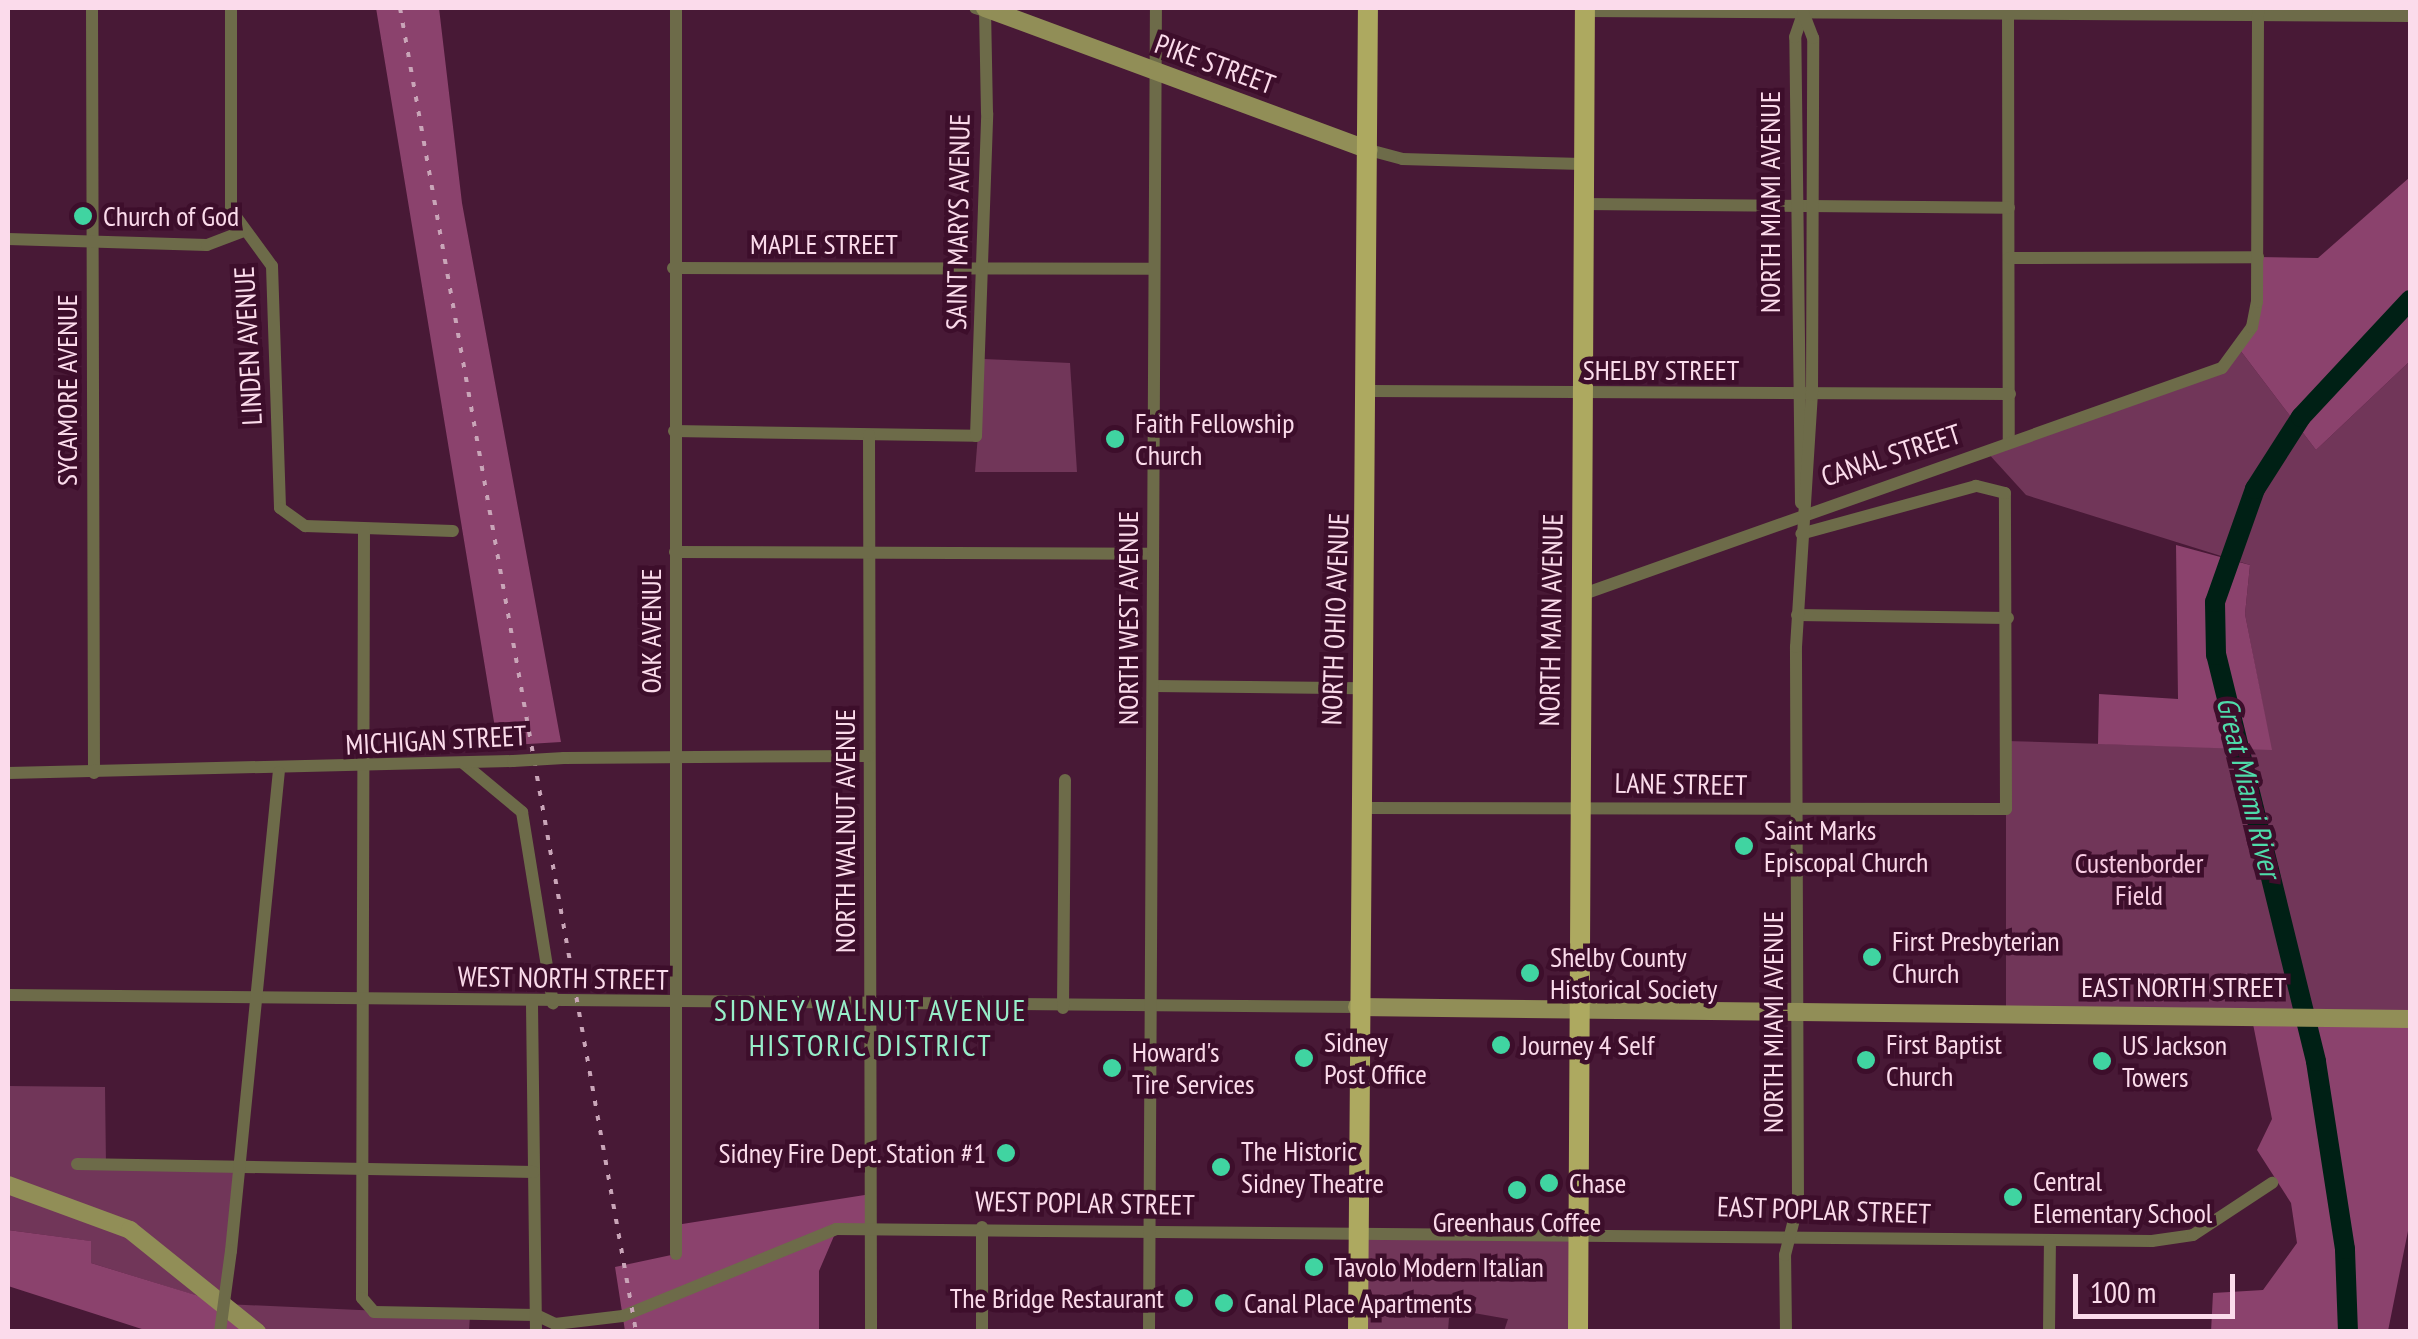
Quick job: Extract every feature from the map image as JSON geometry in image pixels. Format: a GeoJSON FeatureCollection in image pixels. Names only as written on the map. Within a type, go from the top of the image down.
{"type":"FeatureCollection","features":[{"type":"Feature","properties":{"kind":"main road","name":"NORTH OHIO AVENUE"},"geometry":{"type":"LineString","coordinates":[[1358,1332],[1356,808],[1370,392],[1368,8]]}},
{"type":"Feature","properties":{"kind":"main road","name":"PIKE STREET"},"geometry":{"type":"LineString","coordinates":[[982,9],[1369,150]]}},
{"type":"Feature","properties":{"kind":"main road","name":"NORTH MAIN AVENUE"},"geometry":{"type":"LineString","coordinates":[[1578,1332],[1575,808],[1586,9]]}},
{"type":"Feature","properties":{"kind":"main road","name":"EAST NORTH STREET"},"geometry":{"type":"LineString","coordinates":[[1357,1007],[1798,1014],[2251,1014],[2410,1019]]}},
{"type":"Feature","properties":{"kind":"main road"},"geometry":{"type":"LineString","coordinates":[[8,1185],[130,1230],[257,1332]]}},
{"type":"Feature","properties":{"kind":"street","name":"SYCAMORE AVENUE"},"geometry":{"type":"LineString","coordinates":[[92,8],[94,773]]}},
{"type":"Feature","properties":{"kind":"street","name":"LINDEN AVENUE"},"geometry":{"type":"LineString","coordinates":[[230,8],[231,210],[272,266],[285,516],[364,529]]}},
{"type":"Feature","properties":{"kind":"street","name":"OAK AVENUE"},"geometry":{"type":"LineString","coordinates":[[676,8],[676,1254]]}},
{"type":"Feature","properties":{"kind":"street","name":"NORTH WEST AVENUE"},"geometry":{"type":"LineString","coordinates":[[1149,1332],[1156,8]]}},
{"type":"Feature","properties":{"kind":"street","name":"SAINT MARYS AVENUE"},"geometry":{"type":"LineString","coordinates":[[869,435],[976,436],[985,271],[982,9]]}},
{"type":"Feature","properties":{"kind":"street"},"geometry":{"type":"LineString","coordinates":[[1586,9],[2410,16]]}},
{"type":"Feature","properties":{"kind":"street","name":"NORTH MIAMI AVENUE"},"geometry":{"type":"LineString","coordinates":[[1802,511],[1796,395],[1795,37],[1807,10]]}},
{"type":"Feature","properties":{"kind":"street","name":"NORTH MIAMI AVENUE"},"geometry":{"type":"LineString","coordinates":[[1786,1332],[1798,1014],[1797,615],[1812,395],[1813,38],[1807,10]]}},
{"type":"Feature","properties":{"kind":"street"},"geometry":{"type":"LineString","coordinates":[[2008,11],[2009,443]]}},
{"type":"Feature","properties":{"kind":"street"},"geometry":{"type":"LineString","coordinates":[[2009,258],[2258,257],[2258,12]]}},
{"type":"Feature","properties":{"kind":"street"},"geometry":{"type":"LineString","coordinates":[[1369,150],[1420,160],[1583,164]]}},
{"type":"Feature","properties":{"kind":"street"},"geometry":{"type":"LineString","coordinates":[[1584,204],[2009,208]]}},
{"type":"Feature","properties":{"kind":"street"},"geometry":{"type":"LineString","coordinates":[[8,239],[93,236],[207,245],[243,231]]}},
{"type":"Feature","properties":{"kind":"street","name":"CANAL STREET"},"geometry":{"type":"LineString","coordinates":[[1578,596],[1802,511],[2222,368],[2252,327],[2258,257]]}},
{"type":"Feature","properties":{"kind":"street","name":"MAPLE STREET"},"geometry":{"type":"LineString","coordinates":[[673,268],[1154,270]]}},
{"type":"Feature","properties":{"kind":"street","name":"SHELBY STREET"},"geometry":{"type":"LineString","coordinates":[[1370,392],[1952,399],[2010,394]]}},
{"type":"Feature","properties":{"kind":"street"},"geometry":{"type":"LineString","coordinates":[[674,431],[869,435]]}},
{"type":"Feature","properties":{"kind":"street","name":"NORTH WALNUT AVENUE"},"geometry":{"type":"LineString","coordinates":[[869,435],[871,1332]]}},
{"type":"Feature","properties":{"kind":"street"},"geometry":{"type":"LineString","coordinates":[[1797,615],[2008,618],[2012,514],[1995,485],[1801,534]]}},
{"type":"Feature","properties":{"kind":"street"},"geometry":{"type":"LineString","coordinates":[[360,1172],[367,1000],[362,770],[364,529],[452,532]]}},
{"type":"Feature","properties":{"kind":"street"},"geometry":{"type":"LineString","coordinates":[[675,552],[1152,554]]}},
{"type":"Feature","properties":{"kind":"street","name":"LANE STREET"},"geometry":{"type":"LineString","coordinates":[[1356,808],[2006,810],[2008,618]]}},
{"type":"Feature","properties":{"kind":"street"},"geometry":{"type":"LineString","coordinates":[[1154,686],[1361,688]]}},
{"type":"Feature","properties":{"kind":"street","name":"MICHIGAN STREET"},"geometry":{"type":"LineString","coordinates":[[8,773],[279,772],[564,758],[868,756]]}},
{"type":"Feature","properties":{"kind":"street"},"geometry":{"type":"LineString","coordinates":[[462,764],[522,812],[553,1004]]}},
{"type":"Feature","properties":{"kind":"street"},"geometry":{"type":"LineString","coordinates":[[220,1332],[260,998],[279,772]]}},
{"type":"Feature","properties":{"kind":"street"},"geometry":{"type":"LineString","coordinates":[[1063,1008],[1065,780]]}},
{"type":"Feature","properties":{"kind":"street","name":"WEST NORTH STREET"},"geometry":{"type":"LineString","coordinates":[[8,996],[532,1004],[1357,1007]]}},
{"type":"Feature","properties":{"kind":"street"},"geometry":{"type":"LineString","coordinates":[[532,1004],[536,1332]]}},
{"type":"Feature","properties":{"kind":"street"},"geometry":{"type":"LineString","coordinates":[[78,1164],[360,1172],[534,1172]]}},
{"type":"Feature","properties":{"kind":"street","name":"WEST POPLAR STREET"},"geometry":{"type":"LineString","coordinates":[[360,1172],[364,1307],[536,1315],[555,1324],[623,1316],[675,1302],[818,1230],[982,1226],[1358,1232]]}},
{"type":"Feature","properties":{"kind":"street","name":"EAST POPLAR STREET"},"geometry":{"type":"LineString","coordinates":[[1358,1232],[1792,1232],[2050,1240],[2194,1235],[2272,1183]]}},
{"type":"Feature","properties":{"kind":"street"},"geometry":{"type":"LineString","coordinates":[[982,1226],[982,1332]]}},
{"type":"Feature","properties":{"kind":"street"},"geometry":{"type":"LineString","coordinates":[[2049,1332],[2050,1240]]}},
{"type":"Feature","properties":{"kind":"green space","name":"Custenborder Field"},"geometry":{"type":"Polygon","coordinates":[[[2240,350],[2316,450],[2410,361],[2410,1019],[2006,1014],[2006,741],[2271,749],[2245,614],[2250,565],[2026,495],[1986,451],[2185,384],[2240,350]]]}},
{"type":"Feature","properties":{"kind":"green space"},"geometry":{"type":"Polygon","coordinates":[[[984,359],[1070,363],[1077,472],[975,472],[984,359]]]}},
{"type":"Feature","properties":{"kind":"green space"},"geometry":{"type":"Polygon","coordinates":[[[8,1086],[105,1087],[106,1165],[242,1168],[225,1304],[470,1315],[469,1331],[257,1331],[224,1304],[91,1263],[90,1241],[8,1230],[8,1086]]]}},
{"type":"Feature","properties":{"kind":"green space"},"geometry":{"type":"Polygon","coordinates":[[[1358,1232],[1577,1233],[1578,1331],[1504,1331],[1508,1319],[1468,1312],[1449,1318],[1448,1331],[1358,1332],[1358,1232]]]}},
{"type":"Feature","properties":{"kind":"shaded area"},"geometry":{"type":"Polygon","coordinates":[[[376,8],[439,8],[462,203],[561,742],[498,746],[376,8]]]}},
{"type":"Feature","properties":{"kind":"shaded area"},"geometry":{"type":"Polygon","coordinates":[[[2410,177],[2410,361],[2316,450],[2240,350],[2252,327],[2258,257],[2318,258],[2410,177]]]}},
{"type":"Feature","properties":{"kind":"shaded area"},"geometry":{"type":"Polygon","coordinates":[[[2176,545],[2250,565],[2245,614],[2272,750],[2098,744],[2099,694],[2178,699],[2176,545]]]}},
{"type":"Feature","properties":{"kind":"shaded area"},"geometry":{"type":"Polygon","coordinates":[[[2251,1014],[2410,1019],[2410,1221],[2388,1331],[2211,1332],[2213,1293],[2263,1290],[2297,1243],[2291,1203],[2257,1150],[2272,1119],[2251,1014]]]}},
{"type":"Feature","properties":{"kind":"shaded area"},"geometry":{"type":"Polygon","coordinates":[[[871,1194],[871,1226],[837,1229],[819,1271],[819,1331],[625,1331],[615,1267],[676,1254],[676,1225],[871,1194]]]}},
{"type":"Feature","properties":{"kind":"shaded area"},"geometry":{"type":"Polygon","coordinates":[[[8,1230],[91,1241],[91,1263],[225,1304],[257,1331],[148,1331],[8,1286],[8,1230]]]}},
{"type":"Feature","properties":{"kind":"waterway","name":"Great Miami River"},"geometry":{"type":"LineString","coordinates":[[2348,1332],[2345,1249],[2316,1061],[2216,655],[2215,602],[2255,489],[2301,417],[2410,300]]}},
{"type":"Feature","properties":{"kind":"railway"},"geometry":{"type":"LineString","coordinates":[[400,8],[636,1332]]}},
{"type":"Feature","properties":{"kind":"place","name":"Church of God"},"geometry":{"type":"Point","coordinates":[83,216]}},
{"type":"Feature","properties":{"kind":"place","name":"Faith Fellowship Church"},"geometry":{"type":"Point","coordinates":[1115,439]}},
{"type":"Feature","properties":{"kind":"place","name":"Saint Marks Episcopal Church"},"geometry":{"type":"Point","coordinates":[1744,846]}},
{"type":"Feature","properties":{"kind":"place","name":"First Presbyterian Church"},"geometry":{"type":"Point","coordinates":[1872,957]}},
{"type":"Feature","properties":{"kind":"place","name":"Shelby County Historical Society"},"geometry":{"type":"Point","coordinates":[1530,973]}},
{"type":"Feature","properties":{"kind":"place","name":"Journey 4 Self"},"geometry":{"type":"Point","coordinates":[1501,1045]}},
{"type":"Feature","properties":{"kind":"place","name":"Sidney Post Office"},"geometry":{"type":"Point","coordinates":[1304,1058]}},
{"type":"Feature","properties":{"kind":"place","name":"First Baptist Church"},"geometry":{"type":"Point","coordinates":[1866,1060]}},
{"type":"Feature","properties":{"kind":"place","name":"US Jackson Towers"},"geometry":{"type":"Point","coordinates":[2102,1061]}},
{"type":"Feature","properties":{"kind":"place","name":"Howard's Tire Services"},"geometry":{"type":"Point","coordinates":[1112,1068]}},
{"type":"Feature","properties":{"kind":"place","name":"Sidney Fire Dept. Station #1"},"geometry":{"type":"Point","coordinates":[1006,1153]}},
{"type":"Feature","properties":{"kind":"place","name":"The Historic Sidney Theatre"},"geometry":{"type":"Point","coordinates":[1221,1167]}},
{"type":"Feature","properties":{"kind":"place","name":"Chase"},"geometry":{"type":"Point","coordinates":[1549,1183]}},
{"type":"Feature","properties":{"kind":"place","name":"Greenhaus Coffee"},"geometry":{"type":"Point","coordinates":[1517,1190]}},
{"type":"Feature","properties":{"kind":"place","name":"Central Elementary School"},"geometry":{"type":"Point","coordinates":[2013,1197]}},
{"type":"Feature","properties":{"kind":"place","name":"Tavolo Modern Italian"},"geometry":{"type":"Point","coordinates":[1314,1267]}},
{"type":"Feature","properties":{"kind":"place","name":"The Bridge Restaurant"},"geometry":{"type":"Point","coordinates":[1184,1298]}},
{"type":"Feature","properties":{"kind":"place","name":"Canal Place Apartments"},"geometry":{"type":"Point","coordinates":[1224,1303]}},
{"type":"Feature","properties":{"kind":"district","name":"SIDNEY WALNUT AVENUE HISTORIC DISTRICT"},"geometry":{"type":"Point","coordinates":[871,1027]}}]}
